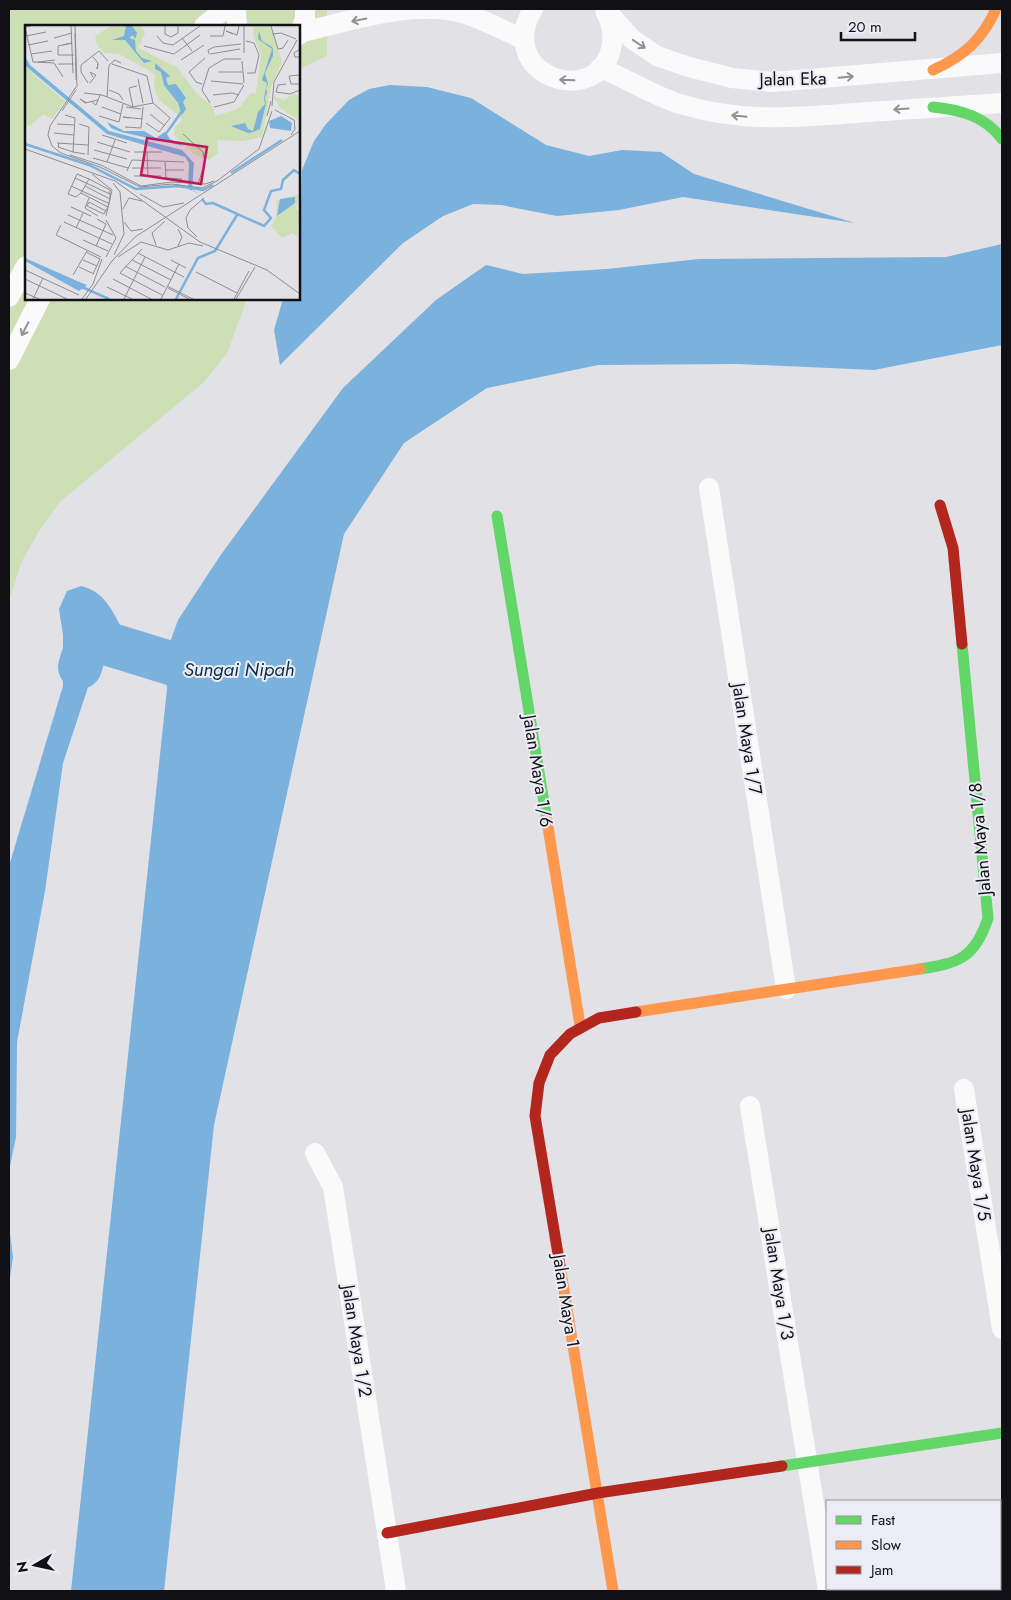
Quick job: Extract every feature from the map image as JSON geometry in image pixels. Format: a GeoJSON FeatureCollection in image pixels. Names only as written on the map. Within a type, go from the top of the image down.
{"type":"FeatureCollection","features":[{"type":"Feature","properties":{"kind":"street"},"geometry":{"type":"LineString","coordinates":[[205,25],[225,9]]}},
{"type":"Feature","properties":{"kind":"street"},"geometry":{"type":"LineString","coordinates":[[236,9],[237,25]]}},
{"type":"Feature","properties":{"kind":"street"},"geometry":{"type":"LineString","coordinates":[[300,33],[305,19],[304,9]]}},
{"type":"Feature","properties":{"kind":"street"},"geometry":{"type":"LineString","coordinates":[[300,33],[390,13],[421,9],[452,11],[480,19],[523,39]]}},
{"type":"Feature","properties":{"kind":"street"},"geometry":{"type":"LineString","coordinates":[[533,9],[526,21],[523,39],[526,52],[532,63],[541,72],[553,78],[578,80],[590,76],[600,68]]}},
{"type":"Feature","properties":{"kind":"street","name":"Jalan Eka"},"geometry":{"type":"LineString","coordinates":[[605,9],[611,22],[614,38],[610,54],[600,68],[653,94],[681,104],[727,114],[770,119],[1002,103]]}},
{"type":"Feature","properties":{"kind":"street","name":"Jalan Eka"},"geometry":{"type":"LineString","coordinates":[[605,9],[632,40],[657,56],[689,67],[732,78],[773,82],[1002,63]]}},
{"type":"Feature","properties":{"kind":"street"},"geometry":{"type":"LineString","coordinates":[[933,70],[956,60],[975,46],[987,29],[996,9]]}},
{"type":"Feature","properties":{"kind":"street"},"geometry":{"type":"LineString","coordinates":[[933,107],[959,109],[983,120],[1002,139]]}},
{"type":"Feature","properties":{"kind":"street"},"geometry":{"type":"LineString","coordinates":[[9,297],[25,268]]}},
{"type":"Feature","properties":{"kind":"street"},"geometry":{"type":"LineString","coordinates":[[9,360],[39,300]]}},
{"type":"Feature","properties":{"kind":"street","name":"Jalan Maya 1/7"},"geometry":{"type":"LineString","coordinates":[[708,488],[786,989]]}},
{"type":"Feature","properties":{"kind":"street","name":"Jalan Maya 1/8"},"geometry":{"type":"LineString","coordinates":[[580,1025],[599,1018],[951,964],[971,953],[982,937],[988,918],[953,548],[940,504]]}},
{"type":"Feature","properties":{"kind":"street","name":"Jalan Maya 1/6"},"geometry":{"type":"LineString","coordinates":[[497,516],[580,1025]]}},
{"type":"Feature","properties":{"kind":"street","name":"Jalan Maya 1"},"geometry":{"type":"LineString","coordinates":[[580,1025],[561,1040],[546,1063],[535,1090],[535,1116],[613,1591]]}},
{"type":"Feature","properties":{"kind":"street","name":"Jalan Maya 1/5"},"geometry":{"type":"LineString","coordinates":[[964,1089],[1002,1329]]}},
{"type":"Feature","properties":{"kind":"street","name":"Jalan Maya 1/3"},"geometry":{"type":"LineString","coordinates":[[750,1106],[826,1579]]}},
{"type":"Feature","properties":{"kind":"street","name":"Jalan Maya 1/2"},"geometry":{"type":"LineString","coordinates":[[315,1153],[333,1187],[396,1591]]}},
{"type":"Feature","properties":{"kind":"street"},"geometry":{"type":"LineString","coordinates":[[387,1533],[598,1494],[1002,1433]]}},
{"type":"Feature","properties":{"kind":"green space"},"geometry":{"type":"Polygon","coordinates":[[[9,9],[327,9],[327,56],[300,69],[300,25],[25,25],[25,300],[247,300],[227,353],[204,382],[60,502],[39,531],[21,563],[9,601],[9,9]]]}},
{"type":"Feature","properties":{"kind":"water"},"geometry":{"type":"Polygon","coordinates":[[[390,85],[427,87],[471,98],[546,145],[589,156],[622,150],[661,152],[694,174],[855,223],[683,197],[619,210],[557,216],[501,205],[473,204],[443,216],[403,243],[280,365],[274,330],[283,300],[300,300],[302,170],[314,141],[326,124],[349,100],[369,89],[390,85]]]}},
{"type":"Feature","properties":{"kind":"water","name":"Sungai Nipah"},"geometry":{"type":"Polygon","coordinates":[[[1002,244],[1002,345],[874,370],[737,364],[598,365],[487,388],[404,443],[344,534],[214,1125],[164,1591],[71,1591],[167,689],[164,659],[178,620],[220,556],[343,388],[436,300],[486,265],[523,274],[607,269],[699,259],[946,257],[1002,244]]]}},
{"type":"Feature","properties":{"kind":"water"},"geometry":{"type":"Polygon","coordinates":[[[81,586],[102,597],[123,631],[115,658],[96,663],[63,763],[45,891],[17,1042],[16,1137],[9,1171],[9,866],[63,686],[63,635],[59,609],[67,591],[81,586]]]}},
{"type":"Feature","properties":{"kind":"water"},"geometry":{"type":"Polygon","coordinates":[[[9,1225],[13,1257],[9,1285],[9,1225]]]}},
{"type":"Feature","properties":{"kind":"waterway"},"geometry":{"type":"LineString","coordinates":[[80,667],[89,638],[222,679]]}},
{"type":"Feature","properties":{"kind":"traffic: fast"},"geometry":{"type":"LineString","coordinates":[[933,107],[963,112],[972,116],[988,125],[1002,139]]}},
{"type":"Feature","properties":{"kind":"traffic: fast"},"geometry":{"type":"LineString","coordinates":[[497,516],[547,821]]}},
{"type":"Feature","properties":{"kind":"traffic: fast"},"geometry":{"type":"LineString","coordinates":[[920,969],[945,964],[964,956],[977,942],[988,918],[962,644]]}},
{"type":"Feature","properties":{"kind":"traffic: fast"},"geometry":{"type":"LineString","coordinates":[[782,1466],[1002,1433]]}},
{"type":"Feature","properties":{"kind":"traffic: slow"},"geometry":{"type":"LineString","coordinates":[[933,70],[954,59],[971,46],[985,30],[996,9]]}},
{"type":"Feature","properties":{"kind":"traffic: slow"},"geometry":{"type":"LineString","coordinates":[[547,821],[580,1025]]}},
{"type":"Feature","properties":{"kind":"traffic: slow"},"geometry":{"type":"LineString","coordinates":[[636,1012],[920,969]]}},
{"type":"Feature","properties":{"kind":"traffic: slow"},"geometry":{"type":"LineString","coordinates":[[560,1266],[613,1591]]}},
{"type":"Feature","properties":{"kind":"traffic: jam"},"geometry":{"type":"LineString","coordinates":[[940,505],[953,548],[962,644]]}},
{"type":"Feature","properties":{"kind":"traffic: jam"},"geometry":{"type":"LineString","coordinates":[[560,1266],[535,1116],[539,1083],[550,1055],[570,1034],[599,1018],[636,1012]]}},
{"type":"Feature","properties":{"kind":"traffic: jam"},"geometry":{"type":"LineString","coordinates":[[387,1533],[598,1493],[782,1466]]}}]}
